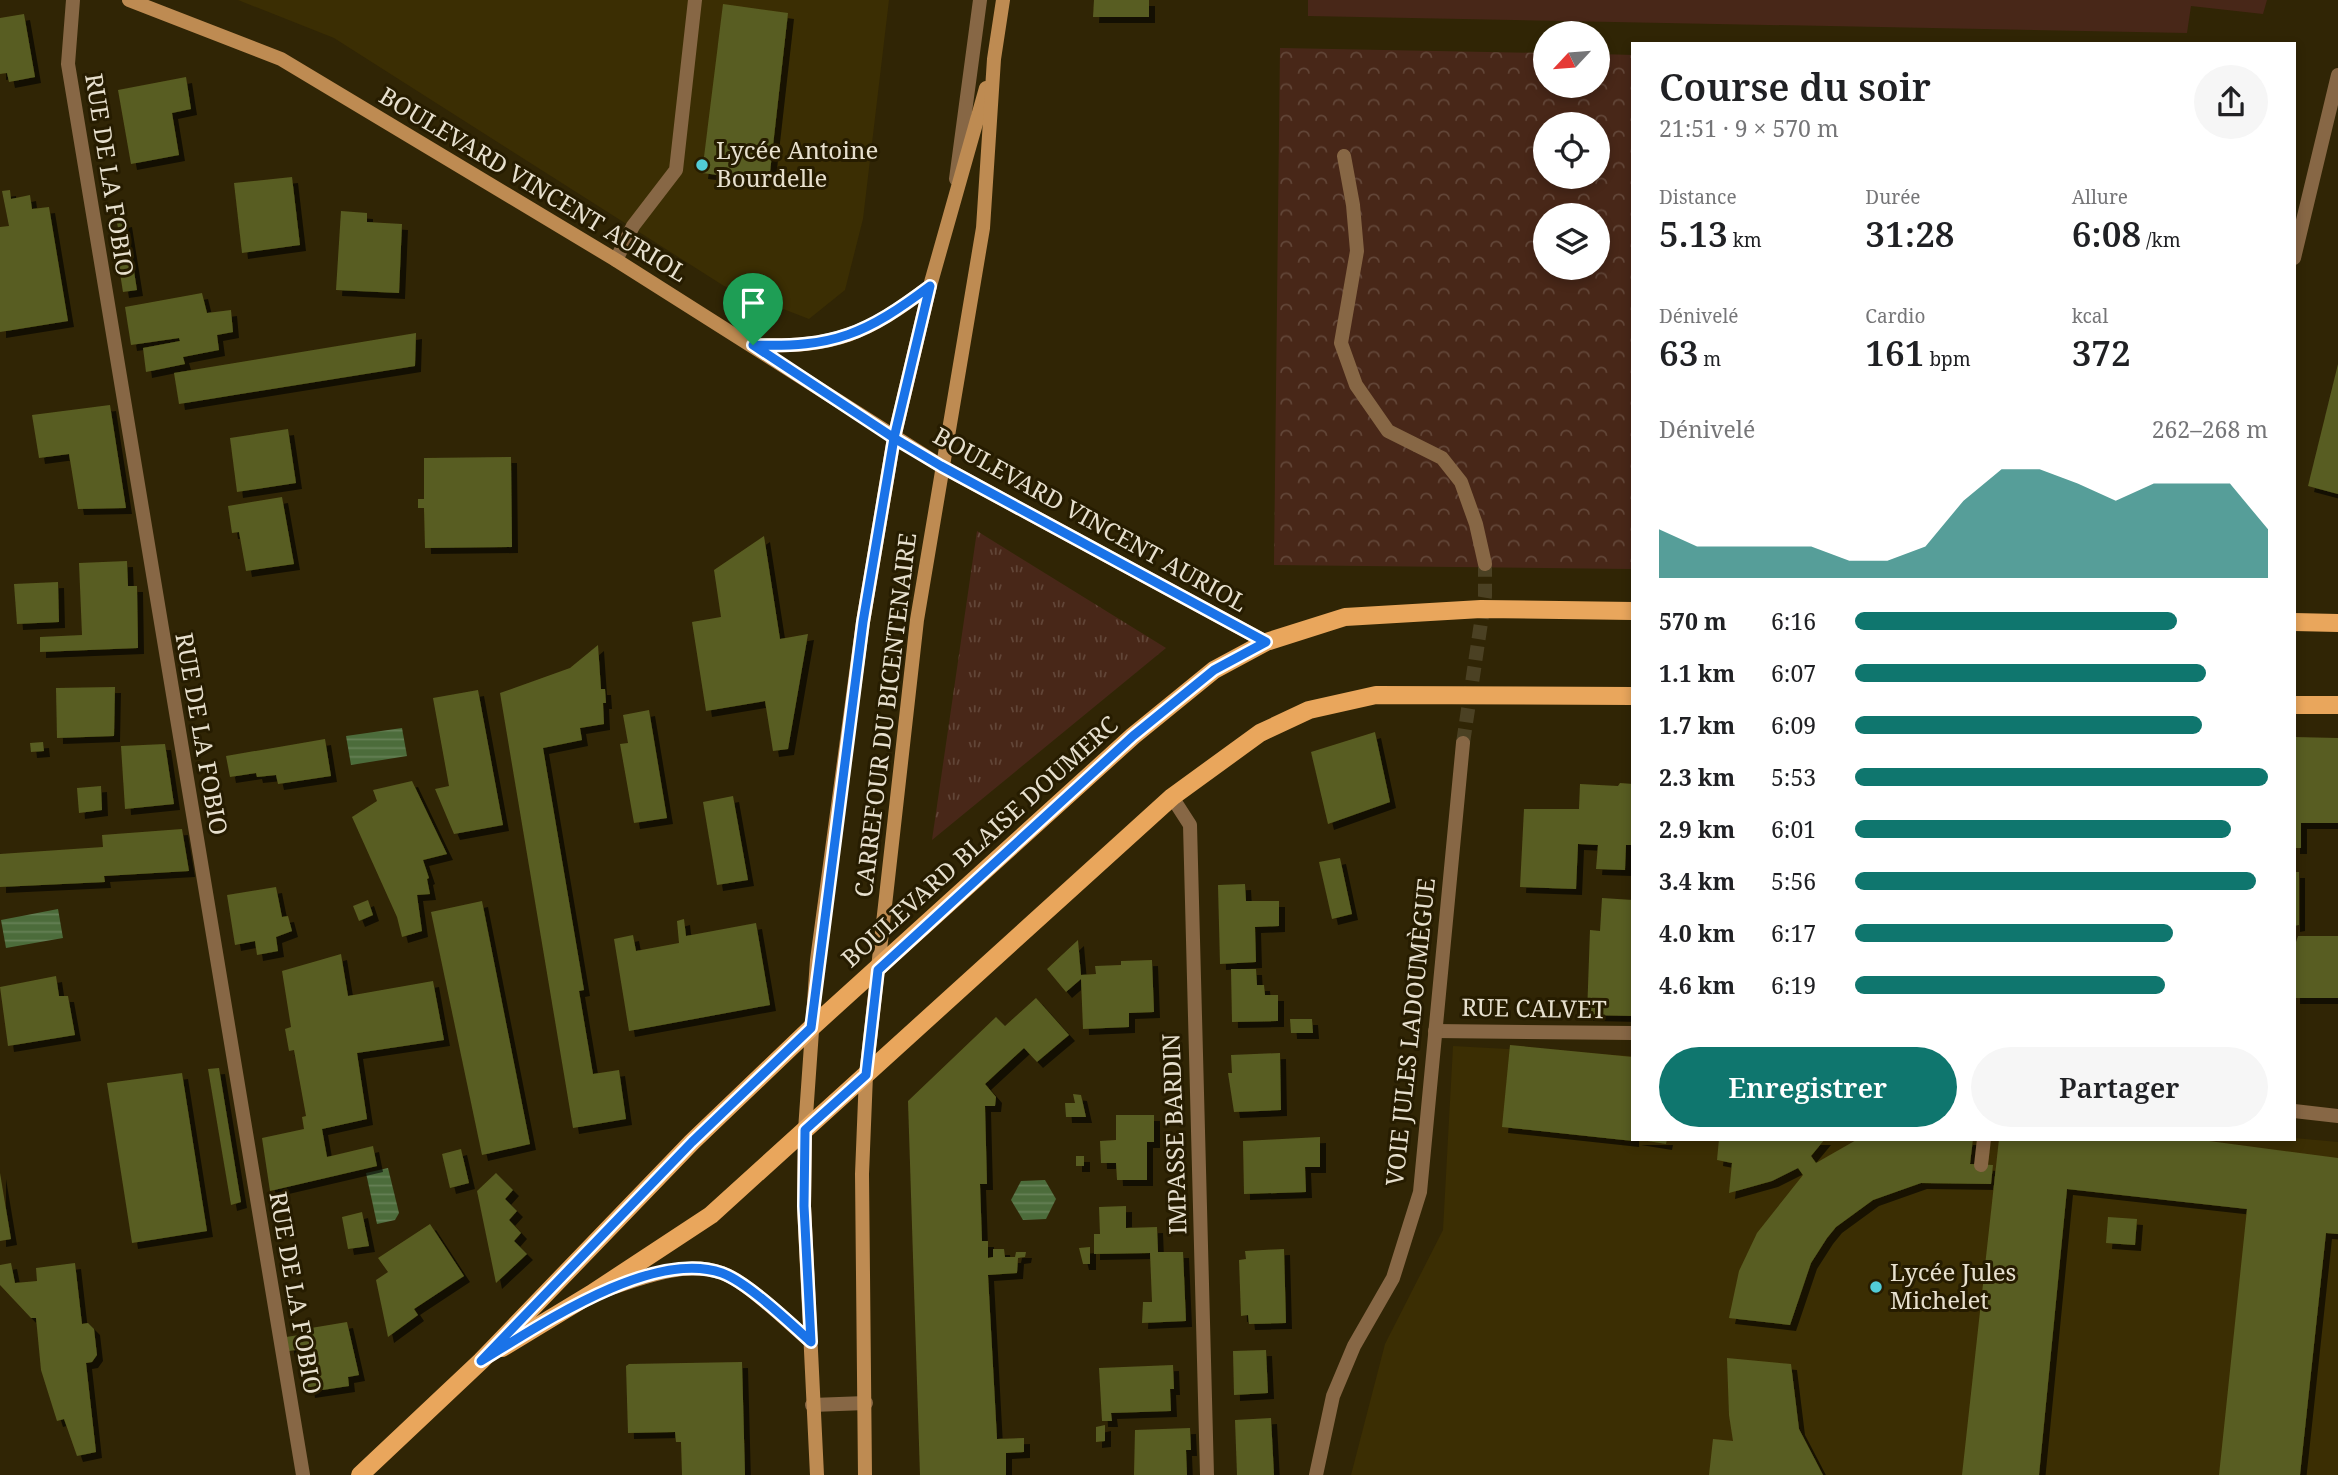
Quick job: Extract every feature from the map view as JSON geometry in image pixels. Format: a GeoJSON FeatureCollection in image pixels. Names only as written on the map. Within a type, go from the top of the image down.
{"type":"FeatureCollection","features":[{"type":"Feature","properties":{"kind":"main road","name":"BOULEVARD VINCENT AURIOL"},"geometry":{"type":"LineString","coordinates":[[129,0],[281,60],[616,260],[941,466],[1266,642]]}},
{"type":"Feature","properties":{"kind":"main road"},"geometry":{"type":"LineString","coordinates":[[994,59],[1003,0]]}},
{"type":"Feature","properties":{"kind":"main road","name":"CARREFOUR DU BICENTENAIRE"},"geometry":{"type":"LineString","coordinates":[[817,1475],[804,1206],[811,1028],[863,622],[894,438],[930,286],[994,59]]}},
{"type":"Feature","properties":{"kind":"main road","name":"CARREFOUR DU BICENTENAIRE"},"geometry":{"type":"LineString","coordinates":[[865,1475],[862,1174],[866,1075],[917,620],[983,228],[994,59]]}},
{"type":"Feature","properties":{"kind":"main road"},"geometry":{"type":"LineString","coordinates":[[753,345],[790,347],[849,335],[885,320],[930,286]]}},
{"type":"Feature","properties":{"kind":"main road","name":"BOULEVARD BLAISE DOUMERC"},"geometry":{"type":"LineString","coordinates":[[360,1475],[481,1361],[692,1142],[811,1028],[1133,736],[1214,670],[1266,642],[1345,617],[1480,609],[1631,611]]}},
{"type":"Feature","properties":{"kind":"main road"},"geometry":{"type":"LineString","coordinates":[[2296,622],[2338,623]]}},
{"type":"Feature","properties":{"kind":"main road","name":"BOULEVARD BLAISE DOUMERC"},"geometry":{"type":"LineString","coordinates":[[481,1361],[592,1294],[711,1215],[1172,797],[1260,733],[1309,710],[1376,695],[1631,696]]}},
{"type":"Feature","properties":{"kind":"main road"},"geometry":{"type":"LineString","coordinates":[[2296,705],[2338,705]]}},
{"type":"Feature","properties":{"kind":"main road"},"geometry":{"type":"LineString","coordinates":[[592,1294],[653,1274],[694,1269],[723,1273],[811,1342]]}},
{"type":"Feature","properties":{"kind":"street","name":"RUE DE LA FOBIO"},"geometry":{"type":"LineString","coordinates":[[73,0],[68,64],[303,1475]]}},
{"type":"Feature","properties":{"kind":"street"},"geometry":{"type":"LineString","coordinates":[[616,260],[632,226],[676,170],[695,0]]}},
{"type":"Feature","properties":{"kind":"street"},"geometry":{"type":"LineString","coordinates":[[950,222],[980,0]]}},
{"type":"Feature","properties":{"kind":"street"},"geometry":{"type":"LineString","coordinates":[[2296,250],[2338,75]]}},
{"type":"Feature","properties":{"kind":"street"},"geometry":{"type":"LineString","coordinates":[[1344,156],[1353,205],[1357,251],[1341,343],[1356,386],[1388,430],[1442,458],[1461,482],[1476,524],[1485,564]]}},
{"type":"Feature","properties":{"kind":"street","name":"VOIE JULES LADOUMÈGUE"},"geometry":{"type":"LineString","coordinates":[[1316,1475],[1333,1396],[1354,1346],[1393,1278],[1420,1192],[1463,743]]}},
{"type":"Feature","properties":{"kind":"street","name":"IMPASSE BARDIN"},"geometry":{"type":"LineString","coordinates":[[1172,797],[1190,825],[1207,1475]]}},
{"type":"Feature","properties":{"kind":"street","name":"RUE CALVET"},"geometry":{"type":"LineString","coordinates":[[1435,1031],[1631,1033]]}},
{"type":"Feature","properties":{"kind":"street"},"geometry":{"type":"LineString","coordinates":[[2296,1111],[2338,1116]]}},
{"type":"Feature","properties":{"kind":"street"},"geometry":{"type":"LineString","coordinates":[[1981,1166],[1984,1141]]}},
{"type":"Feature","properties":{"kind":"street"},"geometry":{"type":"LineString","coordinates":[[812,1405],[866,1403]]}},
{"type":"Feature","properties":{"kind":"shaded area","name":"Lycée Antoine Bourdelle"},"geometry":{"type":"Polygon","coordinates":[[[238,0],[889,0],[863,219],[845,290],[809,319],[724,286],[334,38],[238,0]]]}},
{"type":"Feature","properties":{"kind":"shaded area"},"geometry":{"type":"Polygon","coordinates":[[[402,728],[407,756],[351,765],[346,736],[402,728]]]}},
{"type":"Feature","properties":{"kind":"shaded area"},"geometry":{"type":"Polygon","coordinates":[[[58,909],[63,938],[6,948],[1,920],[58,909]]]}},
{"type":"Feature","properties":{"kind":"shaded area","name":"Lycée Jules Michelet"},"geometry":{"type":"Polygon","coordinates":[[[1453,1046],[1631,1056],[1631,1141],[2296,1141],[2296,1138],[2338,1142],[2338,1475],[1351,1475],[1385,1344],[1443,1230],[1453,1046]]]}},
{"type":"Feature","properties":{"kind":"shaded area"},"geometry":{"type":"Polygon","coordinates":[[[388,1168],[399,1213],[395,1220],[377,1224],[366,1173],[388,1168]]]}},
{"type":"Feature","properties":{"kind":"shaded area"},"geometry":{"type":"Polygon","coordinates":[[[1045,1180],[1056,1199],[1046,1219],[1023,1220],[1011,1200],[1021,1181],[1045,1180]]]}},
{"type":"Feature","properties":{"kind":"green space"},"geometry":{"type":"Polygon","coordinates":[[[1308,0],[2267,0],[2263,14],[2191,6],[2187,33],[1308,16],[1308,0]]]}},
{"type":"Feature","properties":{"kind":"green space"},"geometry":{"type":"Polygon","coordinates":[[[1280,48],[1533,53],[1533,98],[1610,98],[1610,54],[1631,55],[1631,569],[1274,565],[1280,48]]]}},
{"type":"Feature","properties":{"kind":"green space"},"geometry":{"type":"Polygon","coordinates":[[[977,531],[1166,648],[932,840],[977,531]]]}},
{"type":"Feature","properties":{"kind":"building"},"geometry":{"type":"Polygon","coordinates":[[[1094,0],[1149,0],[1149,17],[1093,17],[1094,0]]]}},
{"type":"Feature","properties":{"kind":"building"},"geometry":{"type":"Polygon","coordinates":[[[723,4],[788,13],[769,181],[702,173],[723,4]]]}},
{"type":"Feature","properties":{"kind":"building"},"geometry":{"type":"Polygon","coordinates":[[[24,14],[35,77],[9,82],[7,73],[0,74],[0,18],[24,14]]]}},
{"type":"Feature","properties":{"kind":"building"},"geometry":{"type":"Polygon","coordinates":[[[186,77],[191,109],[172,113],[179,155],[131,164],[118,90],[186,77]]]}},
{"type":"Feature","properties":{"kind":"building"},"geometry":{"type":"Polygon","coordinates":[[[292,177],[300,245],[242,253],[234,183],[292,177]]]}},
{"type":"Feature","properties":{"kind":"building"},"geometry":{"type":"Polygon","coordinates":[[[10,190],[11,199],[30,195],[32,209],[49,207],[68,321],[0,332],[0,227],[9,226],[2,191],[10,190]]]}},
{"type":"Feature","properties":{"kind":"building"},"geometry":{"type":"Polygon","coordinates":[[[341,211],[367,213],[367,222],[402,224],[399,293],[336,290],[341,211]]]}},
{"type":"Feature","properties":{"kind":"building"},"geometry":{"type":"Polygon","coordinates":[[[126,221],[137,290],[123,292],[113,229],[118,228],[117,223],[126,221]]]}},
{"type":"Feature","properties":{"kind":"building"},"geometry":{"type":"Polygon","coordinates":[[[202,293],[207,313],[231,310],[233,332],[217,335],[219,350],[183,357],[185,364],[146,372],[143,348],[180,341],[179,338],[131,345],[125,307],[202,293]]]}},
{"type":"Feature","properties":{"kind":"building"},"geometry":{"type":"Polygon","coordinates":[[[416,333],[415,366],[179,404],[174,373],[416,333]]]}},
{"type":"Feature","properties":{"kind":"building"},"geometry":{"type":"Polygon","coordinates":[[[2338,364],[2338,494],[2308,486],[2338,364]]]}},
{"type":"Feature","properties":{"kind":"building"},"geometry":{"type":"Polygon","coordinates":[[[110,405],[126,508],[78,509],[69,454],[39,458],[32,415],[110,405]]]}},
{"type":"Feature","properties":{"kind":"building"},"geometry":{"type":"Polygon","coordinates":[[[288,429],[296,483],[237,492],[230,438],[288,429]]]}},
{"type":"Feature","properties":{"kind":"building"},"geometry":{"type":"Polygon","coordinates":[[[511,457],[512,547],[425,548],[424,508],[418,508],[418,499],[424,499],[424,458],[511,457]]]}},
{"type":"Feature","properties":{"kind":"building"},"geometry":{"type":"Polygon","coordinates":[[[282,497],[294,564],[246,571],[239,532],[232,533],[228,506],[282,497]]]}},
{"type":"Feature","properties":{"kind":"building"},"geometry":{"type":"Polygon","coordinates":[[[764,536],[780,639],[808,634],[788,749],[773,751],[765,701],[706,711],[692,622],[721,617],[714,570],[764,536]]]}},
{"type":"Feature","properties":{"kind":"building"},"geometry":{"type":"Polygon","coordinates":[[[127,561],[128,586],[137,586],[138,648],[40,652],[40,637],[82,635],[79,563],[127,561]]]}},
{"type":"Feature","properties":{"kind":"building"},"geometry":{"type":"Polygon","coordinates":[[[58,582],[59,622],[17,624],[14,584],[58,582]]]}},
{"type":"Feature","properties":{"kind":"building"},"geometry":{"type":"Polygon","coordinates":[[[598,645],[601,689],[605,689],[604,724],[580,728],[582,740],[543,748],[584,990],[579,991],[593,1074],[619,1070],[626,1119],[573,1128],[500,693],[570,668],[598,645]]]}},
{"type":"Feature","properties":{"kind":"building"},"geometry":{"type":"Polygon","coordinates":[[[115,687],[114,736],[57,738],[56,688],[115,687]]]}},
{"type":"Feature","properties":{"kind":"building"},"geometry":{"type":"Polygon","coordinates":[[[478,690],[503,825],[454,834],[435,789],[449,786],[433,698],[478,690]]]}},
{"type":"Feature","properties":{"kind":"building"},"geometry":{"type":"Polygon","coordinates":[[[649,710],[667,818],[634,823],[620,744],[628,743],[623,715],[649,710]]]}},
{"type":"Feature","properties":{"kind":"building"},"geometry":{"type":"Polygon","coordinates":[[[1375,732],[1390,802],[1328,824],[1311,752],[1375,732]]]}},
{"type":"Feature","properties":{"kind":"building"},"geometry":{"type":"Polygon","coordinates":[[[2296,737],[2338,738],[2338,823],[2301,823],[2301,848],[2296,848],[2296,737]]]}},
{"type":"Feature","properties":{"kind":"building"},"geometry":{"type":"Polygon","coordinates":[[[325,739],[331,776],[278,784],[276,775],[257,777],[256,773],[230,777],[226,756],[325,739]]]}},
{"type":"Feature","properties":{"kind":"building"},"geometry":{"type":"Polygon","coordinates":[[[43,742],[44,751],[31,752],[30,743],[43,742]]]}},
{"type":"Feature","properties":{"kind":"building"},"geometry":{"type":"Polygon","coordinates":[[[165,744],[174,804],[125,809],[121,746],[165,744]]]}},
{"type":"Feature","properties":{"kind":"building"},"geometry":{"type":"Polygon","coordinates":[[[412,781],[447,854],[423,860],[429,878],[430,894],[417,895],[422,931],[402,937],[397,917],[352,817],[377,801],[373,790],[412,781]]]}},
{"type":"Feature","properties":{"kind":"building"},"geometry":{"type":"Polygon","coordinates":[[[1620,783],[1631,784],[1631,845],[1626,845],[1625,870],[1596,869],[1598,845],[1578,844],[1576,889],[1520,887],[1524,809],[1579,809],[1580,784],[1618,786],[1620,783]]]}},
{"type":"Feature","properties":{"kind":"building"},"geometry":{"type":"Polygon","coordinates":[[[101,786],[102,810],[79,813],[77,788],[101,786]]]}},
{"type":"Feature","properties":{"kind":"building"},"geometry":{"type":"Polygon","coordinates":[[[733,796],[748,880],[717,885],[703,802],[733,796]]]}},
{"type":"Feature","properties":{"kind":"building"},"geometry":{"type":"Polygon","coordinates":[[[182,829],[189,871],[104,876],[105,882],[0,887],[0,854],[103,847],[102,835],[182,829]]]}},
{"type":"Feature","properties":{"kind":"building"},"geometry":{"type":"Polygon","coordinates":[[[1340,858],[1352,914],[1332,919],[1319,862],[1340,858]]]}},
{"type":"Feature","properties":{"kind":"building"},"geometry":{"type":"Polygon","coordinates":[[[2296,872],[2299,872],[2299,925],[2296,926],[2296,872]]]}},
{"type":"Feature","properties":{"kind":"building"},"geometry":{"type":"Polygon","coordinates":[[[1245,884],[1246,901],[1279,901],[1279,926],[1255,927],[1256,962],[1220,964],[1218,885],[1245,884]]]}},
{"type":"Feature","properties":{"kind":"building"},"geometry":{"type":"Polygon","coordinates":[[[276,887],[282,917],[288,916],[292,931],[276,937],[278,951],[257,955],[255,941],[235,945],[227,895],[276,887]]]}},
{"type":"Feature","properties":{"kind":"building"},"geometry":{"type":"Polygon","coordinates":[[[1602,898],[1631,900],[1631,1016],[1587,1015],[1590,930],[1600,931],[1602,898]]]}},
{"type":"Feature","properties":{"kind":"building"},"geometry":{"type":"Polygon","coordinates":[[[368,900],[373,915],[359,921],[353,906],[368,900]]]}},
{"type":"Feature","properties":{"kind":"building"},"geometry":{"type":"Polygon","coordinates":[[[482,901],[530,1144],[482,1155],[431,912],[482,901]]]}},
{"type":"Feature","properties":{"kind":"building"},"geometry":{"type":"Polygon","coordinates":[[[684,919],[686,936],[756,923],[770,1005],[629,1031],[614,939],[633,935],[636,951],[679,943],[677,921],[684,919]]]}},
{"type":"Feature","properties":{"kind":"building"},"geometry":{"type":"Polygon","coordinates":[[[2298,936],[2338,936],[2338,998],[2296,998],[2298,936]]]}},
{"type":"Feature","properties":{"kind":"building"},"geometry":{"type":"Polygon","coordinates":[[[1078,940],[1081,975],[1096,974],[1095,966],[1121,965],[1121,961],[1152,960],[1154,1012],[1129,1013],[1129,1027],[1083,1029],[1081,979],[1066,992],[1047,969],[1078,940]]]}},
{"type":"Feature","properties":{"kind":"building"},"geometry":{"type":"Polygon","coordinates":[[[341,954],[348,996],[433,981],[444,1040],[357,1053],[367,1119],[322,1129],[327,1157],[373,1146],[377,1166],[270,1191],[262,1138],[304,1129],[302,1117],[306,1116],[294,1050],[289,1051],[285,1029],[291,1027],[282,971],[341,954]]]}},
{"type":"Feature","properties":{"kind":"building"},"geometry":{"type":"Polygon","coordinates":[[[1231,969],[1256,969],[1257,985],[1264,985],[1265,995],[1278,995],[1278,1021],[1232,1022],[1231,969]]]}},
{"type":"Feature","properties":{"kind":"building"},"geometry":{"type":"Polygon","coordinates":[[[56,976],[59,996],[68,996],[75,1035],[8,1046],[0,987],[56,976]]]}},
{"type":"Feature","properties":{"kind":"building"},"geometry":{"type":"Polygon","coordinates":[[[1036,998],[1069,1035],[1037,1062],[1024,1048],[985,1084],[996,1097],[995,1106],[985,1106],[987,1184],[980,1184],[982,1241],[988,1241],[988,1258],[993,1257],[993,1249],[1004,1249],[1005,1257],[1015,1257],[1016,1252],[1026,1252],[1025,1257],[1018,1258],[1017,1273],[988,1275],[997,1439],[1024,1438],[1024,1452],[1006,1453],[1006,1475],[920,1475],[908,1101],[996,1017],[1005,1026],[1036,998]]]}},
{"type":"Feature","properties":{"kind":"building"},"geometry":{"type":"Polygon","coordinates":[[[1290,1019],[1312,1019],[1313,1033],[1291,1033],[1290,1019]]]}},
{"type":"Feature","properties":{"kind":"building"},"geometry":{"type":"Polygon","coordinates":[[[1510,1045],[1631,1057],[1631,1141],[1502,1127],[1510,1045]]]}},
{"type":"Feature","properties":{"kind":"building"},"geometry":{"type":"Polygon","coordinates":[[[1280,1053],[1281,1110],[1234,1112],[1228,1073],[1232,1073],[1231,1055],[1280,1053]]]}},
{"type":"Feature","properties":{"kind":"building"},"geometry":{"type":"Polygon","coordinates":[[[219,1068],[241,1202],[231,1205],[208,1069],[219,1068]]]}},
{"type":"Feature","properties":{"kind":"building"},"geometry":{"type":"Polygon","coordinates":[[[182,1073],[207,1231],[132,1243],[107,1083],[182,1073]]]}},
{"type":"Feature","properties":{"kind":"building"},"geometry":{"type":"Polygon","coordinates":[[[1073,1094],[1081,1095],[1086,1117],[1066,1117],[1065,1103],[1075,1103],[1073,1094]]]}},
{"type":"Feature","properties":{"kind":"building"},"geometry":{"type":"Polygon","coordinates":[[[1116,1115],[1154,1115],[1154,1142],[1147,1142],[1147,1180],[1117,1180],[1116,1163],[1101,1163],[1100,1141],[1116,1140],[1116,1115]]]}},
{"type":"Feature","properties":{"kind":"building"},"geometry":{"type":"Polygon","coordinates":[[[1320,1137],[1320,1167],[1305,1167],[1306,1192],[1244,1194],[1243,1141],[1320,1137]]]}},
{"type":"Feature","properties":{"kind":"building"},"geometry":{"type":"Polygon","coordinates":[[[1719,1141],[1823,1141],[1811,1156],[1816,1163],[1854,1141],[1973,1141],[1970,1164],[1993,1165],[1991,1184],[1921,1183],[1873,1200],[1836,1227],[1811,1263],[1790,1325],[1729,1318],[1739,1271],[1757,1233],[1803,1175],[1798,1168],[1772,1181],[1729,1193],[1732,1163],[1717,1160],[1719,1141]]]}},
{"type":"Feature","properties":{"kind":"building"},"geometry":{"type":"Polygon","coordinates":[[[1999,1141],[2209,1141],[2338,1158],[2338,1234],[2326,1233],[2300,1475],[2219,1475],[2247,1209],[2067,1189],[2039,1475],[1962,1475],[1999,1141]]]}},
{"type":"Feature","properties":{"kind":"building"},"geometry":{"type":"Polygon","coordinates":[[[461,1149],[469,1183],[450,1188],[442,1154],[461,1149]]]}},
{"type":"Feature","properties":{"kind":"building"},"geometry":{"type":"Polygon","coordinates":[[[1076,1156],[1084,1156],[1084,1166],[1076,1166],[1076,1156]]]}},
{"type":"Feature","properties":{"kind":"building"},"geometry":{"type":"Polygon","coordinates":[[[0,1173],[11,1239],[0,1241],[0,1173]]]}},
{"type":"Feature","properties":{"kind":"building"},"geometry":{"type":"Polygon","coordinates":[[[496,1173],[513,1190],[505,1199],[517,1211],[509,1220],[521,1233],[514,1241],[527,1254],[496,1283],[477,1191],[496,1173]]]}},
{"type":"Feature","properties":{"kind":"building"},"geometry":{"type":"Polygon","coordinates":[[[1126,1206],[1126,1228],[1157,1227],[1158,1252],[1183,1252],[1186,1321],[1142,1323],[1143,1302],[1152,1302],[1150,1253],[1094,1254],[1094,1234],[1100,1234],[1099,1207],[1126,1206]]]}},
{"type":"Feature","properties":{"kind":"building"},"geometry":{"type":"Polygon","coordinates":[[[362,1212],[369,1246],[348,1249],[342,1217],[362,1212]]]}},
{"type":"Feature","properties":{"kind":"building"},"geometry":{"type":"Polygon","coordinates":[[[2108,1217],[2137,1219],[2135,1245],[2106,1243],[2108,1217]]]}},
{"type":"Feature","properties":{"kind":"building"},"geometry":{"type":"Polygon","coordinates":[[[430,1224],[464,1276],[414,1309],[418,1315],[388,1337],[376,1280],[388,1272],[378,1258],[430,1224]]]}},
{"type":"Feature","properties":{"kind":"building"},"geometry":{"type":"Polygon","coordinates":[[[1090,1247],[1090,1264],[1083,1264],[1079,1248],[1090,1247]]]}},
{"type":"Feature","properties":{"kind":"building"},"geometry":{"type":"Polygon","coordinates":[[[1284,1249],[1286,1323],[1249,1324],[1248,1315],[1241,1316],[1239,1260],[1246,1259],[1245,1251],[1284,1249]]]}},
{"type":"Feature","properties":{"kind":"building"},"geometry":{"type":"Polygon","coordinates":[[[11,1263],[15,1283],[37,1281],[36,1268],[75,1263],[82,1324],[88,1323],[94,1329],[97,1355],[92,1362],[86,1363],[96,1452],[77,1456],[64,1419],[57,1421],[41,1370],[36,1318],[31,1318],[0,1285],[0,1265],[11,1263]]]}},
{"type":"Feature","properties":{"kind":"building"},"geometry":{"type":"Polygon","coordinates":[[[347,1322],[359,1375],[348,1377],[349,1386],[309,1392],[302,1349],[289,1351],[286,1337],[299,1335],[299,1330],[347,1322]]]}},
{"type":"Feature","properties":{"kind":"building"},"geometry":{"type":"Polygon","coordinates":[[[1266,1350],[1268,1393],[1234,1395],[1233,1351],[1266,1350]]]}},
{"type":"Feature","properties":{"kind":"building"},"geometry":{"type":"Polygon","coordinates":[[[1727,1358],[1791,1364],[1799,1429],[1823,1475],[1709,1475],[1713,1439],[1733,1441],[1729,1415],[1727,1358]]]}},
{"type":"Feature","properties":{"kind":"building"},"geometry":{"type":"Polygon","coordinates":[[[742,1362],[745,1475],[682,1475],[681,1442],[676,1442],[675,1432],[628,1433],[626,1366],[629,1364],[742,1362]]]}},
{"type":"Feature","properties":{"kind":"building"},"geometry":{"type":"Polygon","coordinates":[[[1173,1365],[1171,1411],[1111,1413],[1112,1421],[1102,1421],[1099,1368],[1173,1365]]]}},
{"type":"Feature","properties":{"kind":"building"},"geometry":{"type":"Polygon","coordinates":[[[1271,1418],[1274,1475],[1237,1475],[1235,1420],[1271,1418]]]}},
{"type":"Feature","properties":{"kind":"building"},"geometry":{"type":"Polygon","coordinates":[[[1105,1425],[1105,1441],[1096,1442],[1096,1427],[1105,1425]]]}},
{"type":"Feature","properties":{"kind":"building"},"geometry":{"type":"Polygon","coordinates":[[[1190,1428],[1191,1450],[1186,1450],[1187,1475],[1134,1475],[1135,1430],[1190,1428]]]}},
{"type":"Feature","properties":{"kind":"tunnel"},"geometry":{"type":"LineString","coordinates":[[1463,743],[1485,596],[1485,564]]}},
{"type":"Feature","properties":{"kind":"place","name":"Lycée Antoine Bourdelle"},"geometry":{"type":"Point","coordinates":[702,165]}},
{"type":"Feature","properties":{"kind":"place","name":"Lycée Jules Michelet"},"geometry":{"type":"Point","coordinates":[1876,1287]}},
{"type":"Feature","properties":{"kind":"route"},"geometry":{"type":"LineString","coordinates":[[753,345],[790,347],[836,339],[885,320],[930,286],[894,438],[1266,642],[1214,670],[1133,736],[878,970],[866,1075],[805,1130],[804,1206],[811,1342],[723,1273],[694,1269],[653,1274],[592,1294],[481,1361],[692,1142],[811,1028],[817,960],[863,622],[894,438],[753,345]]}}]}
